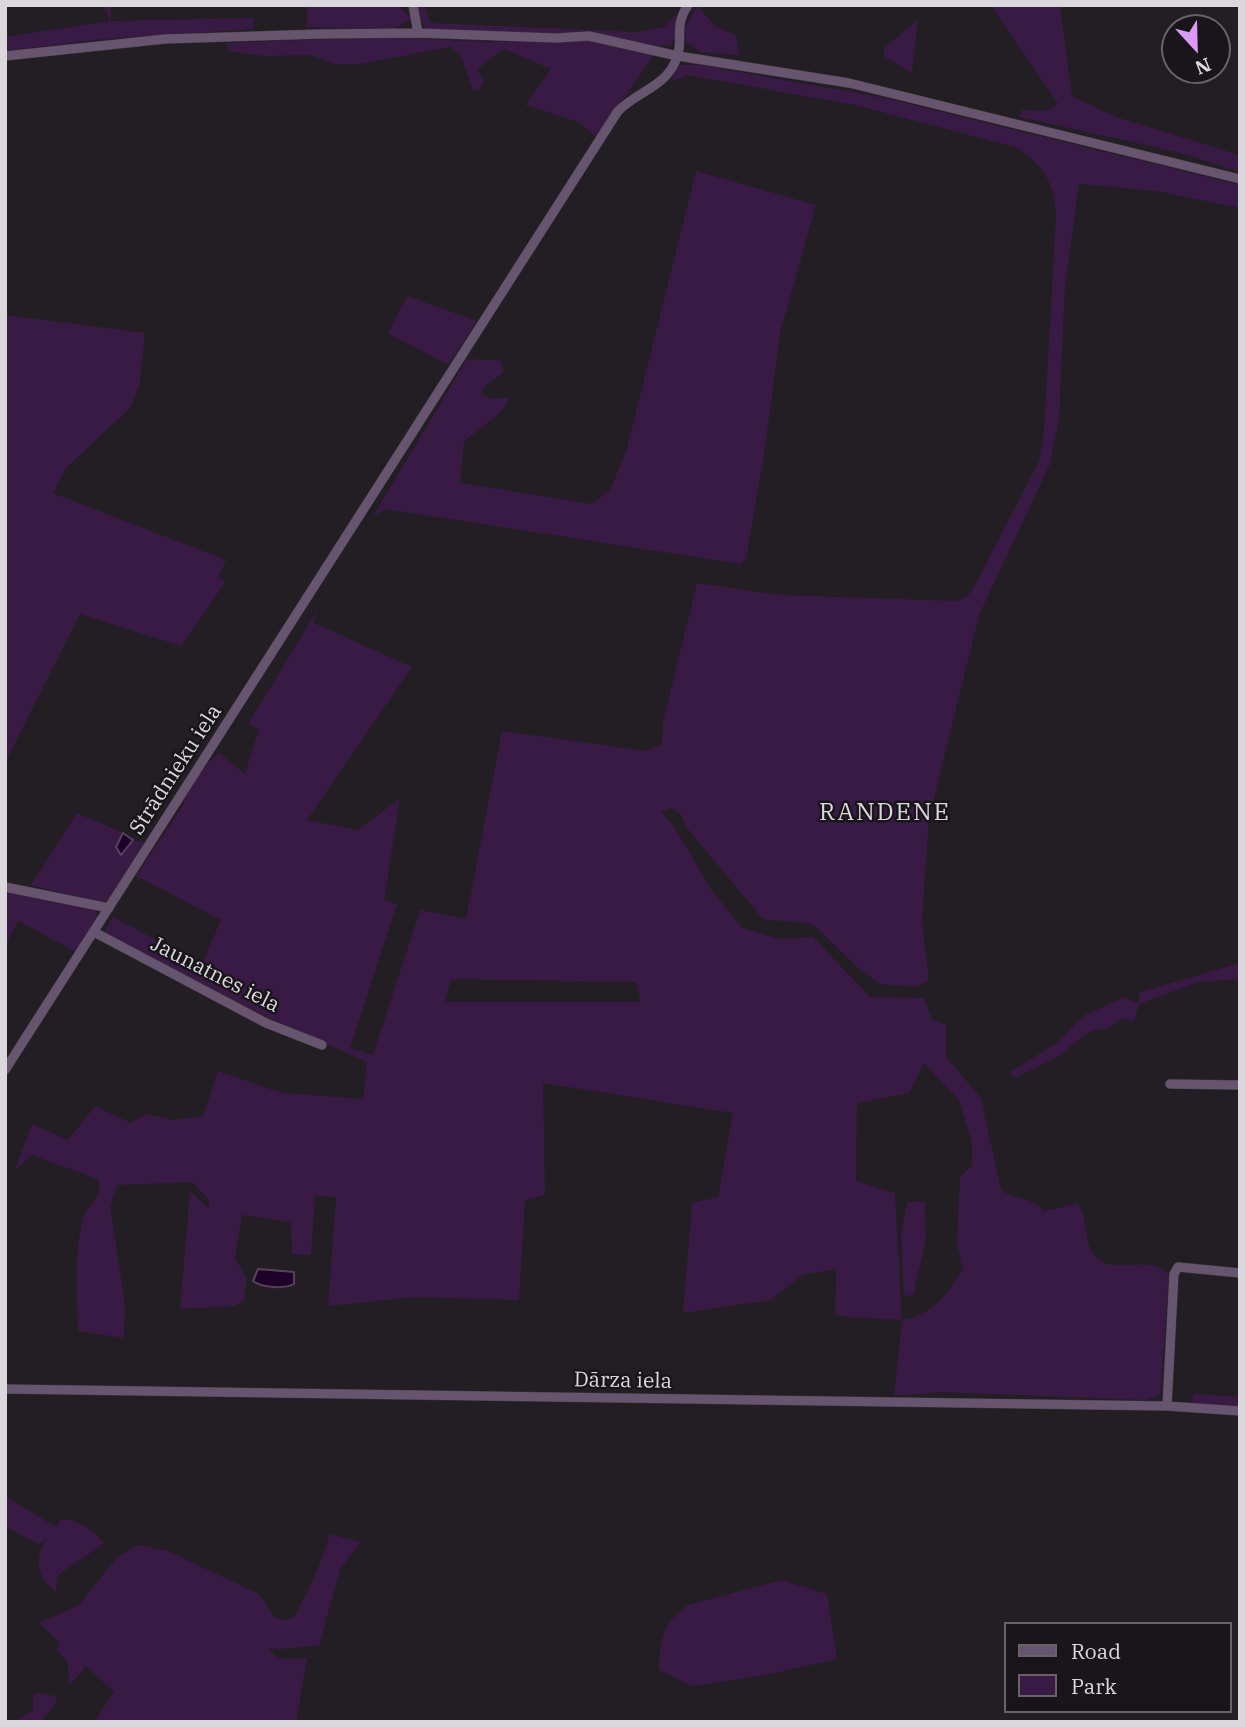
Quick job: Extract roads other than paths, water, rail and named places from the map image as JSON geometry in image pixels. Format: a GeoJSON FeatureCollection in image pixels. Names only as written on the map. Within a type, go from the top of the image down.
{"type":"FeatureCollection","features":[{"type":"Feature","properties":{"kind":"street"},"geometry":{"type":"LineString","coordinates":[[413,5],[418,33]]}},
{"type":"Feature","properties":{"kind":"street"},"geometry":{"type":"LineString","coordinates":[[678,56],[678,23],[688,5]]}},
{"type":"Feature","properties":{"kind":"street"},"geometry":{"type":"LineString","coordinates":[[5,56],[165,39],[418,33],[496,37],[589,36],[678,56],[849,83],[1240,179]]}},
{"type":"Feature","properties":{"kind":"street","name":"Strādnieku iela"},"geometry":{"type":"LineString","coordinates":[[5,1070],[378,491],[618,111],[628,101],[659,84],[678,56]]}},
{"type":"Feature","properties":{"kind":"street"},"geometry":{"type":"LineString","coordinates":[[5,887],[109,908]]}},
{"type":"Feature","properties":{"kind":"street","name":"Jaunatnes iela"},"geometry":{"type":"LineString","coordinates":[[94,932],[266,1023],[322,1045]]}},
{"type":"Feature","properties":{"kind":"street"},"geometry":{"type":"LineString","coordinates":[[1170,1084],[1240,1086]]}},
{"type":"Feature","properties":{"kind":"street"},"geometry":{"type":"LineString","coordinates":[[1167,1406],[1174,1274],[1178,1267],[1240,1273]]}},
{"type":"Feature","properties":{"kind":"street","name":"Dārza iela"},"geometry":{"type":"LineString","coordinates":[[5,1389],[1167,1406],[1240,1411]]}},
{"type":"Feature","properties":{"kind":"district","name":"RANDENE"},"geometry":{"type":"Point","coordinates":[885,813]}}]}
